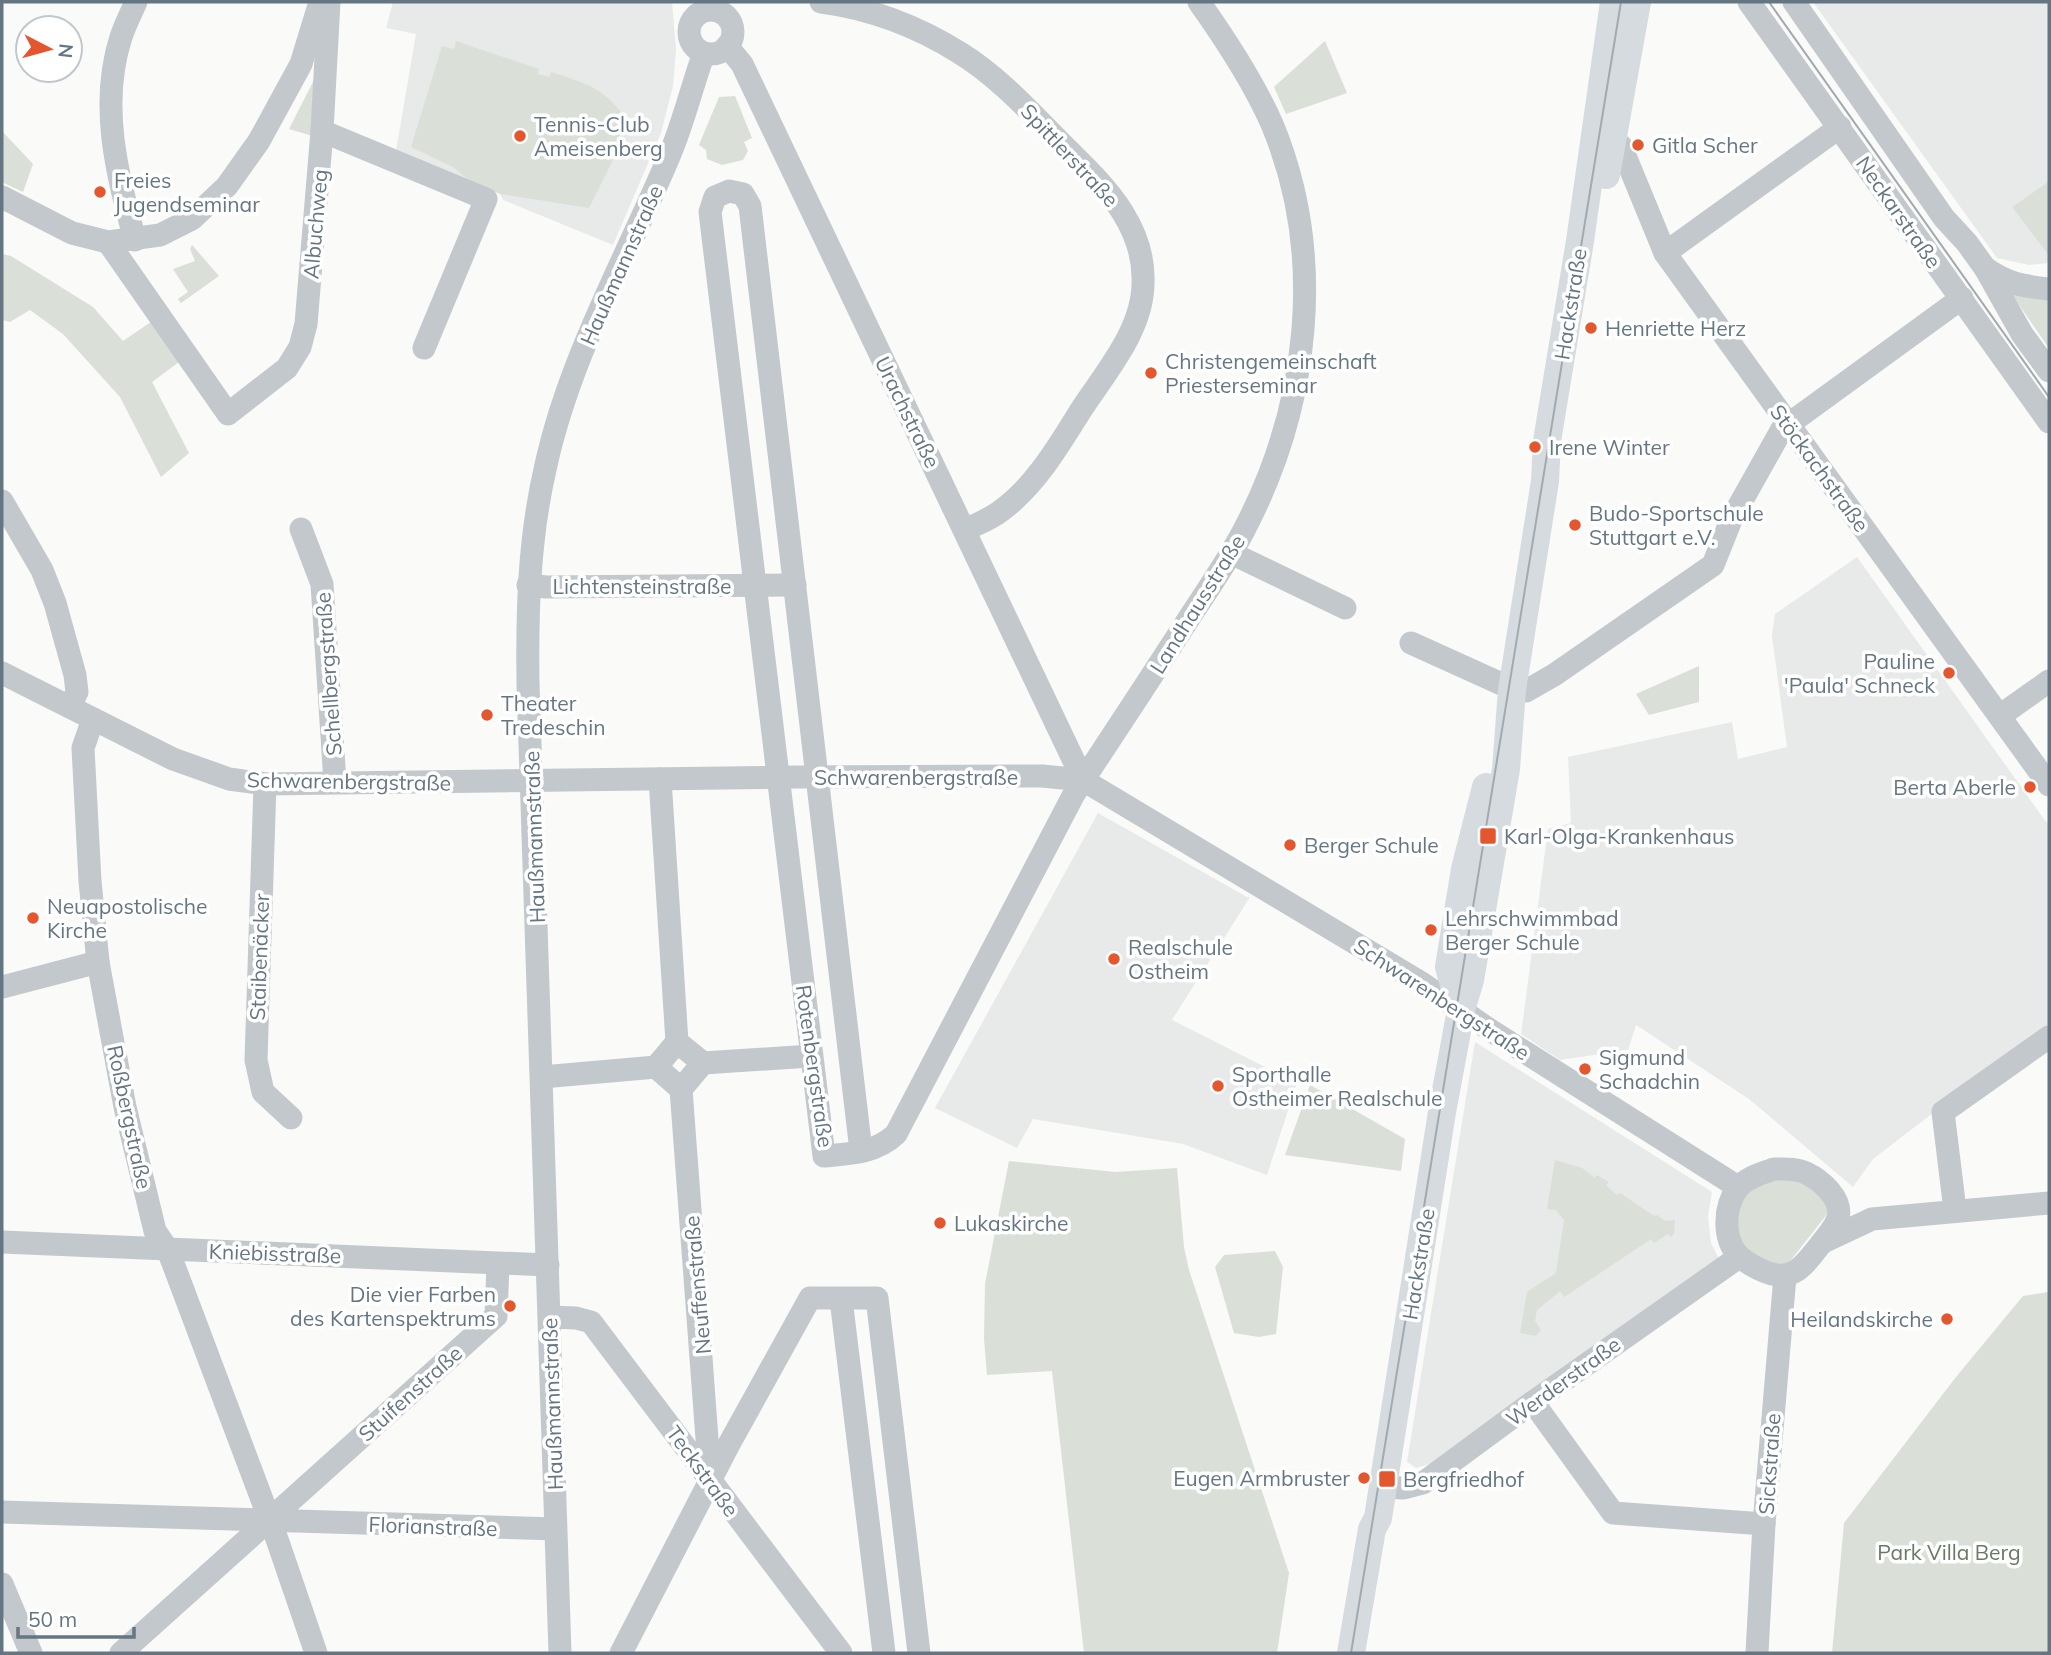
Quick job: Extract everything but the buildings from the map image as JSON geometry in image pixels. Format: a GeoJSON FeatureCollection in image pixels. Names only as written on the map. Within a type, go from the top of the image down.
{"type":"FeatureCollection","features":[{"type":"Feature","properties":{"kind":"main road"},"geometry":{"type":"LineString","coordinates":[[1603,144],[1614,2]]}},
{"type":"Feature","properties":{"kind":"main road","name":"Hackstraße"},"geometry":{"type":"LineString","coordinates":[[1360,1653],[1381,1531],[1378,1518],[1382,1488],[1461,1010],[1470,980],[1506,769],[1514,690],[1545,481],[1547,441],[1580,241],[1637,2]]}},
{"type":"Feature","properties":{"kind":"main road","name":"Hackstraße"},"geometry":{"type":"LineString","coordinates":[[1350,1653],[1371,1529],[1378,1518]]}},
{"type":"Feature","properties":{"kind":"street"},"geometry":{"type":"LineString","coordinates":[[135,240],[118,180],[110,127],[112,78],[121,37],[136,2]]}},
{"type":"Feature","properties":{"kind":"street"},"geometry":{"type":"LineString","coordinates":[[2,197],[72,233],[108,242],[160,235],[192,219],[227,186],[259,141],[301,64],[320,2]]}},
{"type":"Feature","properties":{"kind":"street","name":"Albuchweg"},"geometry":{"type":"LineString","coordinates":[[108,242],[228,414],[287,368],[300,347],[306,324],[322,131],[329,2]]}},
{"type":"Feature","properties":{"kind":"street","name":"Spittlerstraße"},"geometry":{"type":"LineString","coordinates":[[821,2],[900,22],[942,42],[975,62],[1014,95],[1106,189],[1129,224],[1139,250],[1143,295],[1137,316],[1123,344],[1037,474],[1002,511],[965,530]]}},
{"type":"Feature","properties":{"kind":"street","name":"Landhausstraße"},"geometry":{"type":"LineString","coordinates":[[861,1151],[884,1145],[896,1135],[1083,780],[1231,553],[1277,457],[1294,396],[1305,323],[1303,249],[1292,191],[1272,125],[1238,61],[1199,2]]}},
{"type":"Feature","properties":{"kind":"street","name":"Neckarstraße"},"geometry":{"type":"LineString","coordinates":[[1749,2],[2049,422]]}},
{"type":"Feature","properties":{"kind":"street","name":"Neckarstraße"},"geometry":{"type":"LineString","coordinates":[[1794,2],[1944,218],[1985,268],[2022,334],[2049,371]]}},
{"type":"Feature","properties":{"kind":"street"},"geometry":{"type":"LineString","coordinates":[[702,6],[716,10],[732,9],[733,31],[727,46],[713,54],[704,53],[692,44],[688,28],[702,6]]}},
{"type":"Feature","properties":{"kind":"street","name":"Urachstraße"},"geometry":{"type":"LineString","coordinates":[[727,46],[742,64],[1083,780]]}},
{"type":"Feature","properties":{"kind":"street","name":"Haußmannstraße"},"geometry":{"type":"LineString","coordinates":[[560,1653],[528,682],[528,585],[537,506],[566,394],[595,322],[670,155],[704,53]]}},
{"type":"Feature","properties":{"kind":"street"},"geometry":{"type":"LineString","coordinates":[[1665,253],[1840,127]]}},
{"type":"Feature","properties":{"kind":"street"},"geometry":{"type":"LineString","coordinates":[[322,131],[486,199],[424,348]]}},
{"type":"Feature","properties":{"kind":"street","name":"Stöckachstraße"},"geometry":{"type":"LineString","coordinates":[[1603,144],[1620,146],[1665,253],[2049,785]]}},
{"type":"Feature","properties":{"kind":"street","name":"Rotenbergstraße"},"geometry":{"type":"LineString","coordinates":[[730,191],[743,194],[750,206],[771,388],[861,1151],[824,1156],[734,393],[710,212],[715,197],[730,191]]}},
{"type":"Feature","properties":{"kind":"street"},"geometry":{"type":"LineString","coordinates":[[1985,268],[2013,284],[2049,289]]}},
{"type":"Feature","properties":{"kind":"street"},"geometry":{"type":"LineString","coordinates":[[1411,643],[1514,690],[1526,691],[1554,675],[1713,565],[1731,520],[1777,436],[1788,424],[1962,298]]}},
{"type":"Feature","properties":{"kind":"street"},"geometry":{"type":"LineString","coordinates":[[734,393],[771,388]]}},
{"type":"Feature","properties":{"kind":"street"},"geometry":{"type":"LineString","coordinates":[[2,501],[42,570],[55,603],[75,675],[77,692],[70,707]]}},
{"type":"Feature","properties":{"kind":"street","name":"Schellbergstraße"},"geometry":{"type":"LineString","coordinates":[[301,528],[322,584],[335,782]]}},
{"type":"Feature","properties":{"kind":"street"},"geometry":{"type":"LineString","coordinates":[[1231,553],[1345,608]]}},
{"type":"Feature","properties":{"kind":"street","name":"Lichtensteinstraße"},"geometry":{"type":"LineString","coordinates":[[528,585],[757,586]]}},
{"type":"Feature","properties":{"kind":"street"},"geometry":{"type":"LineString","coordinates":[[757,586],[795,585]]}},
{"type":"Feature","properties":{"kind":"street","name":"Schwarenbergstraße"},"geometry":{"type":"LineString","coordinates":[[2,673],[173,759],[229,779],[265,784],[779,777],[1042,776],[1083,780],[1343,935],[1738,1187]]}},
{"type":"Feature","properties":{"kind":"street"},"geometry":{"type":"LineString","coordinates":[[2001,715],[2049,681]]}},
{"type":"Feature","properties":{"kind":"street","name":"Roßbergstraße"},"geometry":{"type":"LineString","coordinates":[[93,719],[83,748],[90,881],[98,962],[128,1119],[155,1231],[167,1250],[261,1498],[278,1513],[278,1542],[316,1653]]}},
{"type":"Feature","properties":{"kind":"street"},"geometry":{"type":"LineString","coordinates":[[542,1077],[656,1067],[677,1042],[660,779]]}},
{"type":"Feature","properties":{"kind":"street","name":"Staibenäcker"},"geometry":{"type":"LineString","coordinates":[[265,784],[256,1060],[263,1092],[291,1118]]}},
{"type":"Feature","properties":{"kind":"street"},"geometry":{"type":"LineString","coordinates":[[2,987],[98,962]]}},
{"type":"Feature","properties":{"kind":"street"},"geometry":{"type":"LineString","coordinates":[[1955,1210],[1943,1112],[2049,1037]]}},
{"type":"Feature","properties":{"kind":"street"},"geometry":{"type":"LineString","coordinates":[[677,1042],[703,1063],[811,1056]]}},
{"type":"Feature","properties":{"kind":"street"},"geometry":{"type":"LineString","coordinates":[[656,1067],[681,1089],[703,1063]]}},
{"type":"Feature","properties":{"kind":"street","name":"Neuffenstraße"},"geometry":{"type":"LineString","coordinates":[[681,1089],[710,1482]]}},
{"type":"Feature","properties":{"kind":"street"},"geometry":{"type":"LineString","coordinates":[[1774,1169],[1790,1169],[1814,1177],[1834,1197],[1838,1205],[1838,1218],[1823,1242],[1805,1265],[1797,1272],[1785,1276],[1766,1273],[1739,1257],[1728,1234],[1729,1205],[1738,1187],[1774,1169]]}},
{"type":"Feature","properties":{"kind":"street"},"geometry":{"type":"LineString","coordinates":[[1823,1242],[1867,1220],[2049,1203]]}},
{"type":"Feature","properties":{"kind":"street"},"geometry":{"type":"LineString","coordinates":[[1838,1205],[1867,1220]]}},
{"type":"Feature","properties":{"kind":"street","name":"Kniebisstraße"},"geometry":{"type":"LineString","coordinates":[[2,1242],[548,1265]]}},
{"type":"Feature","properties":{"kind":"street","name":"Werderstraße"},"geometry":{"type":"LineString","coordinates":[[1382,1488],[1404,1488],[1423,1483],[1739,1257]]}},
{"type":"Feature","properties":{"kind":"street","name":"Stuifenstraße"},"geometry":{"type":"LineString","coordinates":[[278,1513],[496,1316],[498,1264]]}},
{"type":"Feature","properties":{"kind":"street","name":"Sickstraße"},"geometry":{"type":"LineString","coordinates":[[1757,1653],[1764,1524],[1785,1276]]}},
{"type":"Feature","properties":{"kind":"street"},"geometry":{"type":"LineString","coordinates":[[621,1653],[810,1298],[877,1298],[919,1653]]}},
{"type":"Feature","properties":{"kind":"street"},"geometry":{"type":"LineString","coordinates":[[841,1299],[884,1653]]}},
{"type":"Feature","properties":{"kind":"street","name":"Teckstraße"},"geometry":{"type":"LineString","coordinates":[[550,1317],[576,1318],[591,1322],[841,1653]]}},
{"type":"Feature","properties":{"kind":"street"},"geometry":{"type":"LineString","coordinates":[[1533,1402],[1613,1513],[1764,1524]]}},
{"type":"Feature","properties":{"kind":"street"},"geometry":{"type":"LineString","coordinates":[[2,1512],[247,1528]]}},
{"type":"Feature","properties":{"kind":"street","name":"Florianstraße"},"geometry":{"type":"LineString","coordinates":[[247,1528],[278,1513],[311,1521],[555,1529]]}},
{"type":"Feature","properties":{"kind":"street"},"geometry":{"type":"LineString","coordinates":[[121,1653],[247,1528]]}},
{"type":"Feature","properties":{"kind":"street"},"geometry":{"type":"LineString","coordinates":[[2,1584],[31,1653]]}},
{"type":"Feature","properties":{"kind":"shaded area"},"geometry":{"type":"Polygon","coordinates":[[[393,2],[672,2],[676,50],[673,86],[661,133],[613,245],[503,200],[500,194],[396,151],[416,34],[386,28],[393,2]]]}},
{"type":"Feature","properties":{"kind":"shaded area"},"geometry":{"type":"Polygon","coordinates":[[[1813,2],[2049,2],[2049,181],[2012,207],[2049,256],[2049,263],[2029,265],[1997,258],[1813,2]]]}},
{"type":"Feature","properties":{"kind":"shaded area"},"geometry":{"type":"Polygon","coordinates":[[[1857,557],[2049,826],[2049,1024],[1873,1159],[1853,1187],[1749,1099],[1636,1025],[1628,1050],[1560,1060],[1521,1034],[1548,829],[1571,823],[1568,757],[1732,722],[1738,759],[1787,747],[1772,636],[1775,614],[1857,557]]]}},
{"type":"Feature","properties":{"kind":"shaded area","name":"Realschule Ostheim"},"geometry":{"type":"Polygon","coordinates":[[[1098,813],[1250,897],[1172,1020],[1297,1083],[1267,1175],[1183,1144],[1033,1119],[1017,1148],[935,1108],[1098,813]]]}},
{"type":"Feature","properties":{"kind":"shaded area"},"geometry":{"type":"Polygon","coordinates":[[[1475,1042],[1712,1192],[1708,1216],[1711,1243],[1719,1259],[1436,1462],[1416,1468],[1407,1462],[1475,1042]]]}},
{"type":"Feature","properties":{"kind":"green space","name":"Tennis-Club Ameisenberg"},"geometry":{"type":"Polygon","coordinates":[[[456,41],[539,69],[538,74],[550,77],[551,72],[588,85],[605,95],[631,124],[589,208],[500,194],[470,181],[453,167],[411,147],[442,46],[454,49],[456,41]]]}},
{"type":"Feature","properties":{"kind":"green space"},"geometry":{"type":"Polygon","coordinates":[[[1325,41],[1347,93],[1286,114],[1274,87],[1325,41]]]}},
{"type":"Feature","properties":{"kind":"green space"},"geometry":{"type":"Polygon","coordinates":[[[315,78],[316,137],[289,129],[315,78]]]}},
{"type":"Feature","properties":{"kind":"green space"},"geometry":{"type":"Polygon","coordinates":[[[735,96],[752,138],[744,142],[748,151],[743,160],[722,165],[707,159],[706,150],[699,145],[719,97],[735,96]]]}},
{"type":"Feature","properties":{"kind":"green space"},"geometry":{"type":"Polygon","coordinates":[[[2,131],[33,164],[23,192],[2,182],[2,131]]]}},
{"type":"Feature","properties":{"kind":"green space"},"geometry":{"type":"Polygon","coordinates":[[[2049,181],[2049,256],[2012,207],[2049,181]]]}},
{"type":"Feature","properties":{"kind":"green space"},"geometry":{"type":"Polygon","coordinates":[[[192,245],[219,276],[181,303],[178,299],[188,292],[173,269],[195,261],[190,249],[192,245]]]}},
{"type":"Feature","properties":{"kind":"green space"},"geometry":{"type":"Polygon","coordinates":[[[2,254],[11,256],[93,307],[123,341],[151,322],[179,362],[152,382],[189,453],[161,477],[120,397],[63,334],[30,310],[10,322],[2,320],[2,254]]]}},
{"type":"Feature","properties":{"kind":"green space"},"geometry":{"type":"Polygon","coordinates":[[[2009,290],[2049,296],[2048,347],[2009,290]]]}},
{"type":"Feature","properties":{"kind":"green space"},"geometry":{"type":"Polygon","coordinates":[[[1699,666],[1699,702],[1649,715],[1636,694],[1699,666]]]}},
{"type":"Feature","properties":{"kind":"green space"},"geometry":{"type":"Polygon","coordinates":[[[1310,1085],[1405,1139],[1401,1171],[1285,1155],[1310,1085]]]}},
{"type":"Feature","properties":{"kind":"green space"},"geometry":{"type":"Polygon","coordinates":[[[1555,1160],[1582,1168],[1595,1178],[1597,1175],[1609,1182],[1606,1185],[1617,1195],[1620,1193],[1654,1216],[1657,1215],[1665,1221],[1675,1220],[1674,1234],[1671,1237],[1668,1234],[1654,1243],[1651,1239],[1564,1297],[1560,1291],[1537,1310],[1535,1321],[1541,1330],[1536,1336],[1520,1333],[1527,1292],[1556,1273],[1564,1220],[1556,1210],[1547,1209],[1555,1160]]]}},
{"type":"Feature","properties":{"kind":"green space"},"geometry":{"type":"Polygon","coordinates":[[[1009,1161],[1115,1172],[1177,1168],[1184,1247],[1189,1270],[1289,1573],[1277,1653],[1084,1653],[1052,1371],[987,1375],[984,1339],[985,1284],[1009,1161]]]}},
{"type":"Feature","properties":{"kind":"green space"},"geometry":{"type":"Polygon","coordinates":[[[1778,1179],[1796,1179],[1806,1184],[1825,1202],[1828,1213],[1787,1265],[1771,1264],[1758,1258],[1747,1249],[1735,1225],[1735,1211],[1741,1199],[1752,1188],[1778,1179]]]}},
{"type":"Feature","properties":{"kind":"green space"},"geometry":{"type":"Polygon","coordinates":[[[1275,1251],[1283,1267],[1276,1334],[1259,1337],[1234,1333],[1215,1267],[1224,1255],[1275,1251]]]}},
{"type":"Feature","properties":{"kind":"green space","name":"Park Villa Berg"},"geometry":{"type":"Polygon","coordinates":[[[2049,1292],[2049,1653],[1832,1653],[1844,1523],[1956,1377],[2023,1296],[2049,1292]]]}},
{"type":"Feature","properties":{"kind":"tram line"},"geometry":{"type":"LineString","coordinates":[[1351,1653],[1621,2]]}},
{"type":"Feature","properties":{"kind":"tram line"},"geometry":{"type":"LineString","coordinates":[[1769,2],[2049,397]]}},
{"type":"Feature","properties":{"kind":"place","name":"Tennis-Club Ameisenberg"},"geometry":{"type":"Point","coordinates":[520,136]}},
{"type":"Feature","properties":{"kind":"place","name":"Gitla Scher"},"geometry":{"type":"Point","coordinates":[1638,145]}},
{"type":"Feature","properties":{"kind":"place","name":"Freies Jugendseminar"},"geometry":{"type":"Point","coordinates":[100,192]}},
{"type":"Feature","properties":{"kind":"place","name":"Henriette Herz"},"geometry":{"type":"Point","coordinates":[1591,328]}},
{"type":"Feature","properties":{"kind":"place","name":"Christengemeinschaft Priesterseminar"},"geometry":{"type":"Point","coordinates":[1151,373]}},
{"type":"Feature","properties":{"kind":"place","name":"Irene Winter"},"geometry":{"type":"Point","coordinates":[1535,447]}},
{"type":"Feature","properties":{"kind":"place","name":"Budo-Sportschule Stuttgart e.V."},"geometry":{"type":"Point","coordinates":[1575,525]}},
{"type":"Feature","properties":{"kind":"place","name":"Pauline 'Paula' Schneck"},"geometry":{"type":"Point","coordinates":[1949,673]}},
{"type":"Feature","properties":{"kind":"place","name":"Theater Tredeschin"},"geometry":{"type":"Point","coordinates":[487,715]}},
{"type":"Feature","properties":{"kind":"place","name":"Berta Aberle"},"geometry":{"type":"Point","coordinates":[2030,787]}},
{"type":"Feature","properties":{"kind":"place","name":"Karl-Olga-Krankenhaus"},"geometry":{"type":"Point","coordinates":[1488,836]}},
{"type":"Feature","properties":{"kind":"place","name":"Berger Schule"},"geometry":{"type":"Point","coordinates":[1290,845]}},
{"type":"Feature","properties":{"kind":"place","name":"Neuapostolische Kirche"},"geometry":{"type":"Point","coordinates":[33,918]}},
{"type":"Feature","properties":{"kind":"place","name":"Lehrschwimmbad Berger Schule"},"geometry":{"type":"Point","coordinates":[1431,930]}},
{"type":"Feature","properties":{"kind":"place","name":"Realschule Ostheim"},"geometry":{"type":"Point","coordinates":[1114,959]}},
{"type":"Feature","properties":{"kind":"place","name":"Sigmund Schadchin"},"geometry":{"type":"Point","coordinates":[1585,1069]}},
{"type":"Feature","properties":{"kind":"place","name":"Sporthalle Ostheimer Realschule"},"geometry":{"type":"Point","coordinates":[1218,1086]}},
{"type":"Feature","properties":{"kind":"place","name":"Lukaskirche"},"geometry":{"type":"Point","coordinates":[940,1223]}},
{"type":"Feature","properties":{"kind":"place","name":"Die vier Farben des Kartenspektrums"},"geometry":{"type":"Point","coordinates":[510,1306]}},
{"type":"Feature","properties":{"kind":"place","name":"Heilandskirche"},"geometry":{"type":"Point","coordinates":[1947,1319]}},
{"type":"Feature","properties":{"kind":"place","name":"Eugen Armbruster"},"geometry":{"type":"Point","coordinates":[1364,1478]}},
{"type":"Feature","properties":{"kind":"place","name":"Bergfriedhof"},"geometry":{"type":"Point","coordinates":[1387,1479]}}]}
